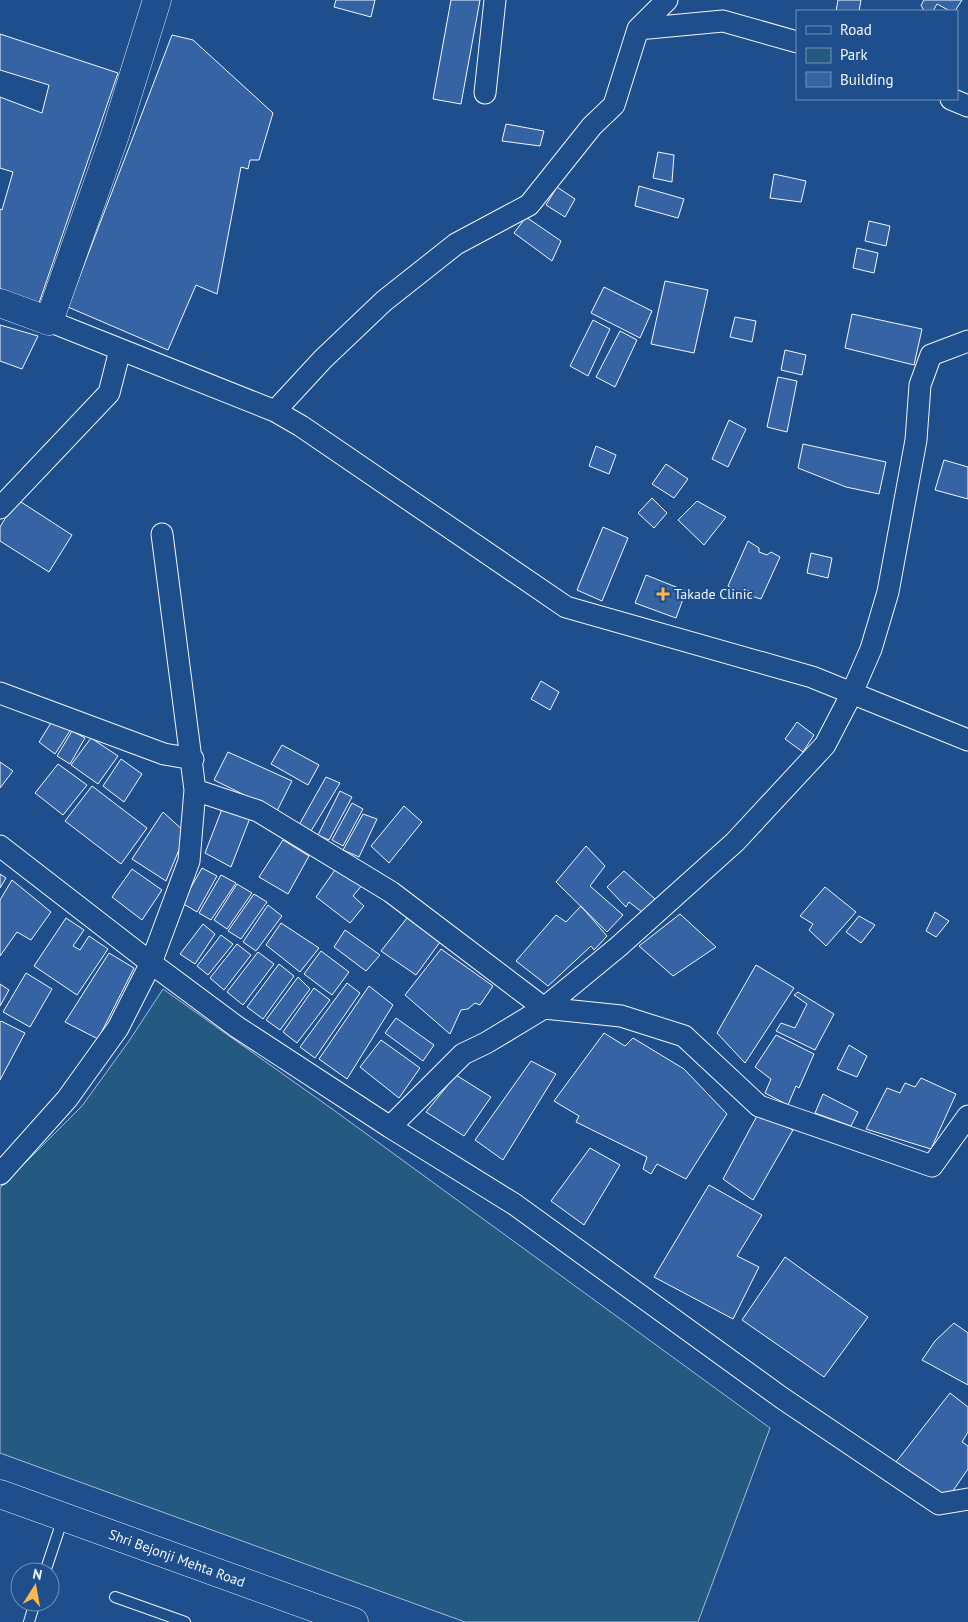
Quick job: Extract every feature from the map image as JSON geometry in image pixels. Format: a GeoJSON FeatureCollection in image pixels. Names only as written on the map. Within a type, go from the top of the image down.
{"type":"FeatureCollection","features":[{"type":"Feature","properties":{"kind":"street"},"geometry":{"type":"LineString","coordinates":[[49,322],[115,135],[157,0]]}},
{"type":"Feature","properties":{"kind":"street"},"geometry":{"type":"LineString","coordinates":[[485,93],[494,0]]}},
{"type":"Feature","properties":{"kind":"street"},"geometry":{"type":"LineString","coordinates":[[275,412],[323,359],[384,301],[456,244],[529,205],[592,126],[614,105],[638,30],[667,0]]}},
{"type":"Feature","properties":{"kind":"street"},"geometry":{"type":"LineString","coordinates":[[638,30],[723,21],[796,42]]}},
{"type":"Feature","properties":{"kind":"street"},"geometry":{"type":"LineString","coordinates":[[953,100],[968,106]]}},
{"type":"Feature","properties":{"kind":"street"},"geometry":{"type":"LineString","coordinates":[[0,303],[275,412],[301,426],[566,607],[812,677],[851,695],[968,740]]}},
{"type":"Feature","properties":{"kind":"street"},"geometry":{"type":"LineString","coordinates":[[390,1127],[463,1054],[544,1008],[618,947],[735,842],[825,745],[851,695],[871,649],[888,592],[916,440],[920,385],[931,356],[968,341]]}},
{"type":"Feature","properties":{"kind":"street"},"geometry":{"type":"LineString","coordinates":[[0,508],[109,392],[120,350]]}},
{"type":"Feature","properties":{"kind":"street"},"geometry":{"type":"LineString","coordinates":[[0,1174],[67,1099],[113,1036],[151,963],[189,861],[195,790],[193,759],[162,534]]}},
{"type":"Feature","properties":{"kind":"street"},"geometry":{"type":"LineString","coordinates":[[0,693],[164,754],[193,759]]}},
{"type":"Feature","properties":{"kind":"street"},"geometry":{"type":"LineString","coordinates":[[195,790],[258,811],[392,892],[544,1008],[620,1016],[684,1036],[759,1106],[932,1166],[968,1116]]}},
{"type":"Feature","properties":{"kind":"street"},"geometry":{"type":"LineString","coordinates":[[0,846],[237,1027],[390,1127],[514,1204],[782,1398],[939,1504],[965,1501]]}},
{"type":"Feature","properties":{"kind":"street","name":"Shri Bejonji Mehta Road"},"geometry":{"type":"LineString","coordinates":[[0,1494],[354,1622]]}},
{"type":"Feature","properties":{"kind":"lane"},"geometry":{"type":"LineString","coordinates":[[48,1562],[64,1517]]}},
{"type":"Feature","properties":{"kind":"lane"},"geometry":{"type":"LineString","coordinates":[[115,1597],[185,1622]]}},
{"type":"Feature","properties":{"kind":"green space"},"geometry":{"type":"Polygon","coordinates":[[[163,989],[335,1111],[770,1428],[698,1622],[465,1622],[0,1453],[0,1188],[82,1106],[129,1041],[163,989]]]}},
{"type":"Feature","properties":{"kind":"building"},"geometry":{"type":"Polygon","coordinates":[[[336,0],[375,0],[371,17],[334,7],[336,0]]]}},
{"type":"Feature","properties":{"kind":"building"},"geometry":{"type":"Polygon","coordinates":[[[451,0],[480,0],[461,104],[433,99],[451,0]]]}},
{"type":"Feature","properties":{"kind":"building"},"geometry":{"type":"Polygon","coordinates":[[[838,0],[861,0],[859,10],[836,10],[838,0]]]}},
{"type":"Feature","properties":{"kind":"building"},"geometry":{"type":"Polygon","coordinates":[[[924,0],[962,0],[956,10],[948,10],[937,4],[934,10],[924,10],[921,5],[924,0]]]}},
{"type":"Feature","properties":{"kind":"building"},"geometry":{"type":"Polygon","coordinates":[[[0,34],[118,73],[39,303],[0,289],[0,209],[2,210],[13,172],[0,168],[0,97],[42,113],[49,85],[0,70],[0,34]]]}},
{"type":"Feature","properties":{"kind":"building"},"geometry":{"type":"Polygon","coordinates":[[[172,35],[193,40],[273,113],[259,160],[250,160],[248,169],[241,167],[217,294],[196,285],[168,350],[68,307],[172,35]]]}},
{"type":"Feature","properties":{"kind":"building"},"geometry":{"type":"Polygon","coordinates":[[[506,124],[544,131],[540,146],[502,141],[506,124]]]}},
{"type":"Feature","properties":{"kind":"building"},"geometry":{"type":"Polygon","coordinates":[[[658,152],[674,155],[672,182],[653,178],[658,152]]]}},
{"type":"Feature","properties":{"kind":"building"},"geometry":{"type":"Polygon","coordinates":[[[774,174],[806,181],[801,202],[770,198],[774,174]]]}},
{"type":"Feature","properties":{"kind":"building"},"geometry":{"type":"Polygon","coordinates":[[[639,186],[684,199],[678,218],[635,206],[639,186]]]}},
{"type":"Feature","properties":{"kind":"building"},"geometry":{"type":"Polygon","coordinates":[[[557,187],[575,199],[565,217],[546,205],[557,187]]]}},
{"type":"Feature","properties":{"kind":"building"},"geometry":{"type":"Polygon","coordinates":[[[526,217],[561,241],[552,261],[514,233],[526,217]]]}},
{"type":"Feature","properties":{"kind":"building"},"geometry":{"type":"Polygon","coordinates":[[[869,221],[890,226],[886,246],[865,241],[869,221]]]}},
{"type":"Feature","properties":{"kind":"building"},"geometry":{"type":"Polygon","coordinates":[[[857,248],[878,253],[874,273],[853,268],[857,248]]]}},
{"type":"Feature","properties":{"kind":"building"},"geometry":{"type":"Polygon","coordinates":[[[665,281],[708,290],[694,353],[651,344],[665,281]]]}},
{"type":"Feature","properties":{"kind":"building"},"geometry":{"type":"Polygon","coordinates":[[[604,287],[652,311],[640,338],[591,313],[604,287]]]}},
{"type":"Feature","properties":{"kind":"building"},"geometry":{"type":"Polygon","coordinates":[[[852,314],[922,329],[914,365],[845,348],[852,314]]]}},
{"type":"Feature","properties":{"kind":"building"},"geometry":{"type":"Polygon","coordinates":[[[735,317],[756,321],[752,342],[730,337],[735,317]]]}},
{"type":"Feature","properties":{"kind":"building"},"geometry":{"type":"Polygon","coordinates":[[[593,320],[610,329],[588,376],[570,366],[593,320]]]}},
{"type":"Feature","properties":{"kind":"building"},"geometry":{"type":"Polygon","coordinates":[[[0,325],[38,336],[22,369],[0,361],[0,325]]]}},
{"type":"Feature","properties":{"kind":"building"},"geometry":{"type":"Polygon","coordinates":[[[620,331],[637,340],[615,387],[596,377],[620,331]]]}},
{"type":"Feature","properties":{"kind":"building"},"geometry":{"type":"Polygon","coordinates":[[[785,350],[806,355],[802,375],[781,370],[785,350]]]}},
{"type":"Feature","properties":{"kind":"building"},"geometry":{"type":"Polygon","coordinates":[[[778,377],[797,381],[787,432],[767,427],[778,377]]]}},
{"type":"Feature","properties":{"kind":"building"},"geometry":{"type":"Polygon","coordinates":[[[729,420],[746,429],[728,467],[712,459],[729,420]]]}},
{"type":"Feature","properties":{"kind":"building"},"geometry":{"type":"Polygon","coordinates":[[[803,444],[886,462],[879,494],[846,487],[798,468],[803,444]]]}},
{"type":"Feature","properties":{"kind":"building"},"geometry":{"type":"Polygon","coordinates":[[[596,446],[616,455],[609,474],[589,466],[596,446]]]}},
{"type":"Feature","properties":{"kind":"building"},"geometry":{"type":"Polygon","coordinates":[[[944,460],[968,467],[968,499],[935,490],[944,460]]]}},
{"type":"Feature","properties":{"kind":"building"},"geometry":{"type":"Polygon","coordinates":[[[666,464],[688,479],[674,498],[652,484],[666,464]]]}},
{"type":"Feature","properties":{"kind":"building"},"geometry":{"type":"Polygon","coordinates":[[[652,498],[667,513],[654,528],[638,513],[652,498]]]}},
{"type":"Feature","properties":{"kind":"building"},"geometry":{"type":"Polygon","coordinates":[[[697,501],[726,517],[704,545],[678,520],[697,501]]]}},
{"type":"Feature","properties":{"kind":"building"},"geometry":{"type":"Polygon","coordinates":[[[21,502],[72,535],[49,572],[0,541],[0,527],[12,507],[21,502]]]}},
{"type":"Feature","properties":{"kind":"building"},"geometry":{"type":"Polygon","coordinates":[[[603,527],[628,538],[602,601],[577,590],[603,527]]]}},
{"type":"Feature","properties":{"kind":"building"},"geometry":{"type":"Polygon","coordinates":[[[748,541],[759,548],[759,552],[767,555],[771,552],[780,557],[761,599],[751,596],[750,591],[744,589],[741,594],[728,586],[748,541]]]}},
{"type":"Feature","properties":{"kind":"building"},"geometry":{"type":"Polygon","coordinates":[[[811,553],[832,558],[828,578],[807,573],[811,553]]]}},
{"type":"Feature","properties":{"kind":"building"},"geometry":{"type":"Polygon","coordinates":[[[646,575],[686,591],[676,618],[635,603],[646,575]]]}},
{"type":"Feature","properties":{"kind":"building"},"geometry":{"type":"Polygon","coordinates":[[[541,681],[559,692],[550,710],[531,699],[541,681]]]}},
{"type":"Feature","properties":{"kind":"building"},"geometry":{"type":"Polygon","coordinates":[[[54,718],[71,729],[55,754],[39,742],[54,718]]]}},
{"type":"Feature","properties":{"kind":"building"},"geometry":{"type":"Polygon","coordinates":[[[797,722],[814,735],[803,752],[785,739],[797,722]]]}},
{"type":"Feature","properties":{"kind":"building"},"geometry":{"type":"Polygon","coordinates":[[[72,731],[85,738],[70,764],[57,756],[72,731]]]}},
{"type":"Feature","properties":{"kind":"building"},"geometry":{"type":"Polygon","coordinates":[[[91,738],[118,756],[98,784],[71,765],[91,738]]]}},
{"type":"Feature","properties":{"kind":"building"},"geometry":{"type":"Polygon","coordinates":[[[282,745],[319,765],[308,785],[271,764],[282,745]]]}},
{"type":"Feature","properties":{"kind":"building"},"geometry":{"type":"Polygon","coordinates":[[[228,752],[292,781],[277,811],[214,780],[228,752]]]}},
{"type":"Feature","properties":{"kind":"building"},"geometry":{"type":"Polygon","coordinates":[[[121,759],[142,774],[124,802],[103,786],[121,759]]]}},
{"type":"Feature","properties":{"kind":"building"},"geometry":{"type":"Polygon","coordinates":[[[0,762],[13,771],[0,788],[0,762]]]}},
{"type":"Feature","properties":{"kind":"building"},"geometry":{"type":"Polygon","coordinates":[[[58,764],[87,785],[63,815],[35,793],[58,764]]]}},
{"type":"Feature","properties":{"kind":"building"},"geometry":{"type":"Polygon","coordinates":[[[326,777],[340,783],[311,831],[299,825],[326,777]]]}},
{"type":"Feature","properties":{"kind":"building"},"geometry":{"type":"Polygon","coordinates":[[[92,786],[147,828],[121,864],[65,821],[92,786]]]}},
{"type":"Feature","properties":{"kind":"building"},"geometry":{"type":"Polygon","coordinates":[[[340,791],[352,797],[329,840],[318,835],[340,791]]]}},
{"type":"Feature","properties":{"kind":"building"},"geometry":{"type":"Polygon","coordinates":[[[352,803],[363,809],[343,846],[332,840],[352,803]]]}},
{"type":"Feature","properties":{"kind":"building"},"geometry":{"type":"Polygon","coordinates":[[[404,806],[422,822],[389,863],[371,846],[404,806]]]}},
{"type":"Feature","properties":{"kind":"building"},"geometry":{"type":"Polygon","coordinates":[[[222,809],[250,818],[231,867],[205,853],[222,809]]]}},
{"type":"Feature","properties":{"kind":"building"},"geometry":{"type":"Polygon","coordinates":[[[163,812],[186,833],[166,881],[132,859],[163,812]]]}},
{"type":"Feature","properties":{"kind":"building"},"geometry":{"type":"Polygon","coordinates":[[[363,814],[377,819],[359,857],[343,850],[363,814]]]}},
{"type":"Feature","properties":{"kind":"building"},"geometry":{"type":"Polygon","coordinates":[[[283,840],[309,856],[288,894],[259,877],[283,840]]]}},
{"type":"Feature","properties":{"kind":"building"},"geometry":{"type":"Polygon","coordinates":[[[586,846],[605,866],[590,886],[623,915],[607,932],[556,882],[586,846]]]}},
{"type":"Feature","properties":{"kind":"building"},"geometry":{"type":"Polygon","coordinates":[[[337,867],[363,884],[353,896],[364,906],[350,923],[316,897],[337,867]]]}},
{"type":"Feature","properties":{"kind":"building"},"geometry":{"type":"Polygon","coordinates":[[[202,868],[217,876],[197,912],[182,903],[202,868]]]}},
{"type":"Feature","properties":{"kind":"building"},"geometry":{"type":"Polygon","coordinates":[[[132,869],[162,890],[142,920],[112,897],[132,869]]]}},
{"type":"Feature","properties":{"kind":"building"},"geometry":{"type":"Polygon","coordinates":[[[624,871],[655,899],[642,912],[629,902],[626,907],[607,887],[624,871]]]}},
{"type":"Feature","properties":{"kind":"building"},"geometry":{"type":"Polygon","coordinates":[[[0,874],[6,878],[0,888],[0,874]]]}},
{"type":"Feature","properties":{"kind":"building"},"geometry":{"type":"Polygon","coordinates":[[[221,875],[236,883],[211,920],[199,913],[221,875]]]}},
{"type":"Feature","properties":{"kind":"building"},"geometry":{"type":"Polygon","coordinates":[[[12,880],[51,912],[31,940],[17,932],[0,956],[0,900],[12,880]]]}},
{"type":"Feature","properties":{"kind":"building"},"geometry":{"type":"Polygon","coordinates":[[[237,884],[252,893],[227,929],[214,920],[237,884]]]}},
{"type":"Feature","properties":{"kind":"building"},"geometry":{"type":"Polygon","coordinates":[[[825,887],[856,912],[826,946],[809,930],[813,924],[800,916],[825,887]]]}},
{"type":"Feature","properties":{"kind":"building"},"geometry":{"type":"Polygon","coordinates":[[[254,894],[267,902],[241,939],[228,931],[254,894]]]}},
{"type":"Feature","properties":{"kind":"building"},"geometry":{"type":"Polygon","coordinates":[[[268,905],[282,916],[256,951],[243,942],[268,905]]]}},
{"type":"Feature","properties":{"kind":"building"},"geometry":{"type":"Polygon","coordinates":[[[581,906],[607,936],[594,950],[591,946],[548,986],[516,961],[556,915],[566,922],[581,906]]]}},
{"type":"Feature","properties":{"kind":"building"},"geometry":{"type":"Polygon","coordinates":[[[935,912],[949,921],[936,937],[926,931],[935,912]]]}},
{"type":"Feature","properties":{"kind":"building"},"geometry":{"type":"Polygon","coordinates":[[[680,914],[716,947],[673,976],[639,946],[680,914]]]}},
{"type":"Feature","properties":{"kind":"building"},"geometry":{"type":"Polygon","coordinates":[[[859,916],[875,925],[861,943],[846,932],[859,916]]]}},
{"type":"Feature","properties":{"kind":"building"},"geometry":{"type":"Polygon","coordinates":[[[66,918],[84,930],[73,946],[80,950],[89,936],[108,949],[77,995],[34,966],[66,918]]]}},
{"type":"Feature","properties":{"kind":"building"},"geometry":{"type":"Polygon","coordinates":[[[407,918],[440,942],[416,975],[381,951],[407,918]]]}},
{"type":"Feature","properties":{"kind":"building"},"geometry":{"type":"Polygon","coordinates":[[[281,923],[319,948],[300,972],[266,945],[281,923]]]}},
{"type":"Feature","properties":{"kind":"building"},"geometry":{"type":"Polygon","coordinates":[[[203,924],[215,934],[195,964],[180,954],[203,924]]]}},
{"type":"Feature","properties":{"kind":"building"},"geometry":{"type":"Polygon","coordinates":[[[345,930],[380,955],[366,971],[334,947],[345,930]]]}},
{"type":"Feature","properties":{"kind":"building"},"geometry":{"type":"Polygon","coordinates":[[[221,935],[233,944],[208,975],[197,966],[221,935]]]}},
{"type":"Feature","properties":{"kind":"building"},"geometry":{"type":"Polygon","coordinates":[[[237,944],[251,955],[224,990],[210,978],[237,944]]]}},
{"type":"Feature","properties":{"kind":"building"},"geometry":{"type":"Polygon","coordinates":[[[441,949],[493,986],[480,1005],[475,1003],[468,1009],[461,1010],[450,1034],[405,995],[441,949]]]}},
{"type":"Feature","properties":{"kind":"building"},"geometry":{"type":"Polygon","coordinates":[[[321,951],[349,972],[332,995],[304,974],[321,951]]]}},
{"type":"Feature","properties":{"kind":"building"},"geometry":{"type":"Polygon","coordinates":[[[258,952],[274,964],[243,1005],[227,992],[258,952]]]}},
{"type":"Feature","properties":{"kind":"building"},"geometry":{"type":"Polygon","coordinates":[[[109,953],[134,968],[98,1039],[65,1022],[109,953]]]}},
{"type":"Feature","properties":{"kind":"building"},"geometry":{"type":"Polygon","coordinates":[[[279,964],[294,976],[263,1019],[247,1007],[279,964]]]}},
{"type":"Feature","properties":{"kind":"building"},"geometry":{"type":"Polygon","coordinates":[[[756,965],[794,988],[745,1063],[717,1033],[756,965]]]}},
{"type":"Feature","properties":{"kind":"building"},"geometry":{"type":"Polygon","coordinates":[[[26,973],[52,989],[30,1027],[3,1012],[26,973]]]}},
{"type":"Feature","properties":{"kind":"building"},"geometry":{"type":"Polygon","coordinates":[[[298,977],[310,989],[280,1030],[266,1020],[298,977]]]}},
{"type":"Feature","properties":{"kind":"building"},"geometry":{"type":"Polygon","coordinates":[[[347,983],[360,993],[315,1058],[300,1047],[347,983]]]}},
{"type":"Feature","properties":{"kind":"building"},"geometry":{"type":"Polygon","coordinates":[[[0,984],[9,990],[0,1006],[0,984]]]}},
{"type":"Feature","properties":{"kind":"building"},"geometry":{"type":"Polygon","coordinates":[[[369,986],[393,1005],[347,1079],[319,1059],[369,986]]]}},
{"type":"Feature","properties":{"kind":"building"},"geometry":{"type":"Polygon","coordinates":[[[314,988],[330,1000],[297,1043],[283,1032],[314,988]]]}},
{"type":"Feature","properties":{"kind":"building"},"geometry":{"type":"Polygon","coordinates":[[[798,992],[834,1014],[815,1050],[776,1031],[781,1023],[795,1028],[807,1004],[794,995],[798,992]]]}},
{"type":"Feature","properties":{"kind":"building"},"geometry":{"type":"Polygon","coordinates":[[[396,1018],[434,1045],[423,1061],[385,1033],[396,1018]]]}},
{"type":"Feature","properties":{"kind":"building"},"geometry":{"type":"Polygon","coordinates":[[[0,1022],[25,1033],[0,1080],[0,1022]]]}},
{"type":"Feature","properties":{"kind":"building"},"geometry":{"type":"Polygon","coordinates":[[[604,1033],[625,1046],[633,1038],[684,1069],[727,1114],[686,1179],[657,1164],[651,1174],[643,1169],[647,1157],[576,1122],[579,1116],[554,1101],[604,1033]]]}},
{"type":"Feature","properties":{"kind":"building"},"geometry":{"type":"Polygon","coordinates":[[[776,1035],[814,1054],[799,1088],[796,1086],[788,1105],[765,1093],[771,1079],[755,1067],[776,1035]]]}},
{"type":"Feature","properties":{"kind":"building"},"geometry":{"type":"Polygon","coordinates":[[[381,1040],[420,1068],[399,1098],[360,1067],[381,1040]]]}},
{"type":"Feature","properties":{"kind":"building"},"geometry":{"type":"Polygon","coordinates":[[[849,1045],[867,1056],[857,1077],[837,1069],[849,1045]]]}},
{"type":"Feature","properties":{"kind":"building"},"geometry":{"type":"Polygon","coordinates":[[[531,1061],[556,1074],[503,1160],[475,1140],[531,1061]]]}},
{"type":"Feature","properties":{"kind":"building"},"geometry":{"type":"Polygon","coordinates":[[[456,1075],[491,1097],[464,1136],[426,1112],[456,1075]]]}},
{"type":"Feature","properties":{"kind":"building"},"geometry":{"type":"Polygon","coordinates":[[[921,1078],[956,1094],[931,1149],[866,1129],[887,1088],[900,1093],[905,1083],[915,1087],[921,1078]]]}},
{"type":"Feature","properties":{"kind":"building"},"geometry":{"type":"Polygon","coordinates":[[[823,1094],[858,1112],[851,1126],[815,1113],[823,1094]]]}},
{"type":"Feature","properties":{"kind":"building"},"geometry":{"type":"Polygon","coordinates":[[[758,1114],[793,1130],[753,1200],[723,1179],[758,1114]]]}},
{"type":"Feature","properties":{"kind":"building"},"geometry":{"type":"Polygon","coordinates":[[[590,1148],[620,1165],[584,1225],[551,1201],[590,1148]]]}},
{"type":"Feature","properties":{"kind":"building"},"geometry":{"type":"Polygon","coordinates":[[[709,1185],[762,1215],[737,1256],[759,1267],[733,1319],[654,1277],[709,1185]]]}},
{"type":"Feature","properties":{"kind":"building"},"geometry":{"type":"Polygon","coordinates":[[[785,1257],[868,1317],[824,1377],[742,1320],[785,1257]]]}},
{"type":"Feature","properties":{"kind":"building"},"geometry":{"type":"Polygon","coordinates":[[[954,1323],[968,1333],[968,1385],[922,1360],[935,1341],[954,1323]]]}},
{"type":"Feature","properties":{"kind":"building"},"geometry":{"type":"Polygon","coordinates":[[[950,1393],[968,1407],[968,1432],[962,1442],[968,1446],[968,1469],[948,1498],[896,1462],[950,1393]]]}},
{"type":"Feature","properties":{"kind":"place","name":"Takade Clinic"},"geometry":{"type":"Point","coordinates":[663,594]}}]}
